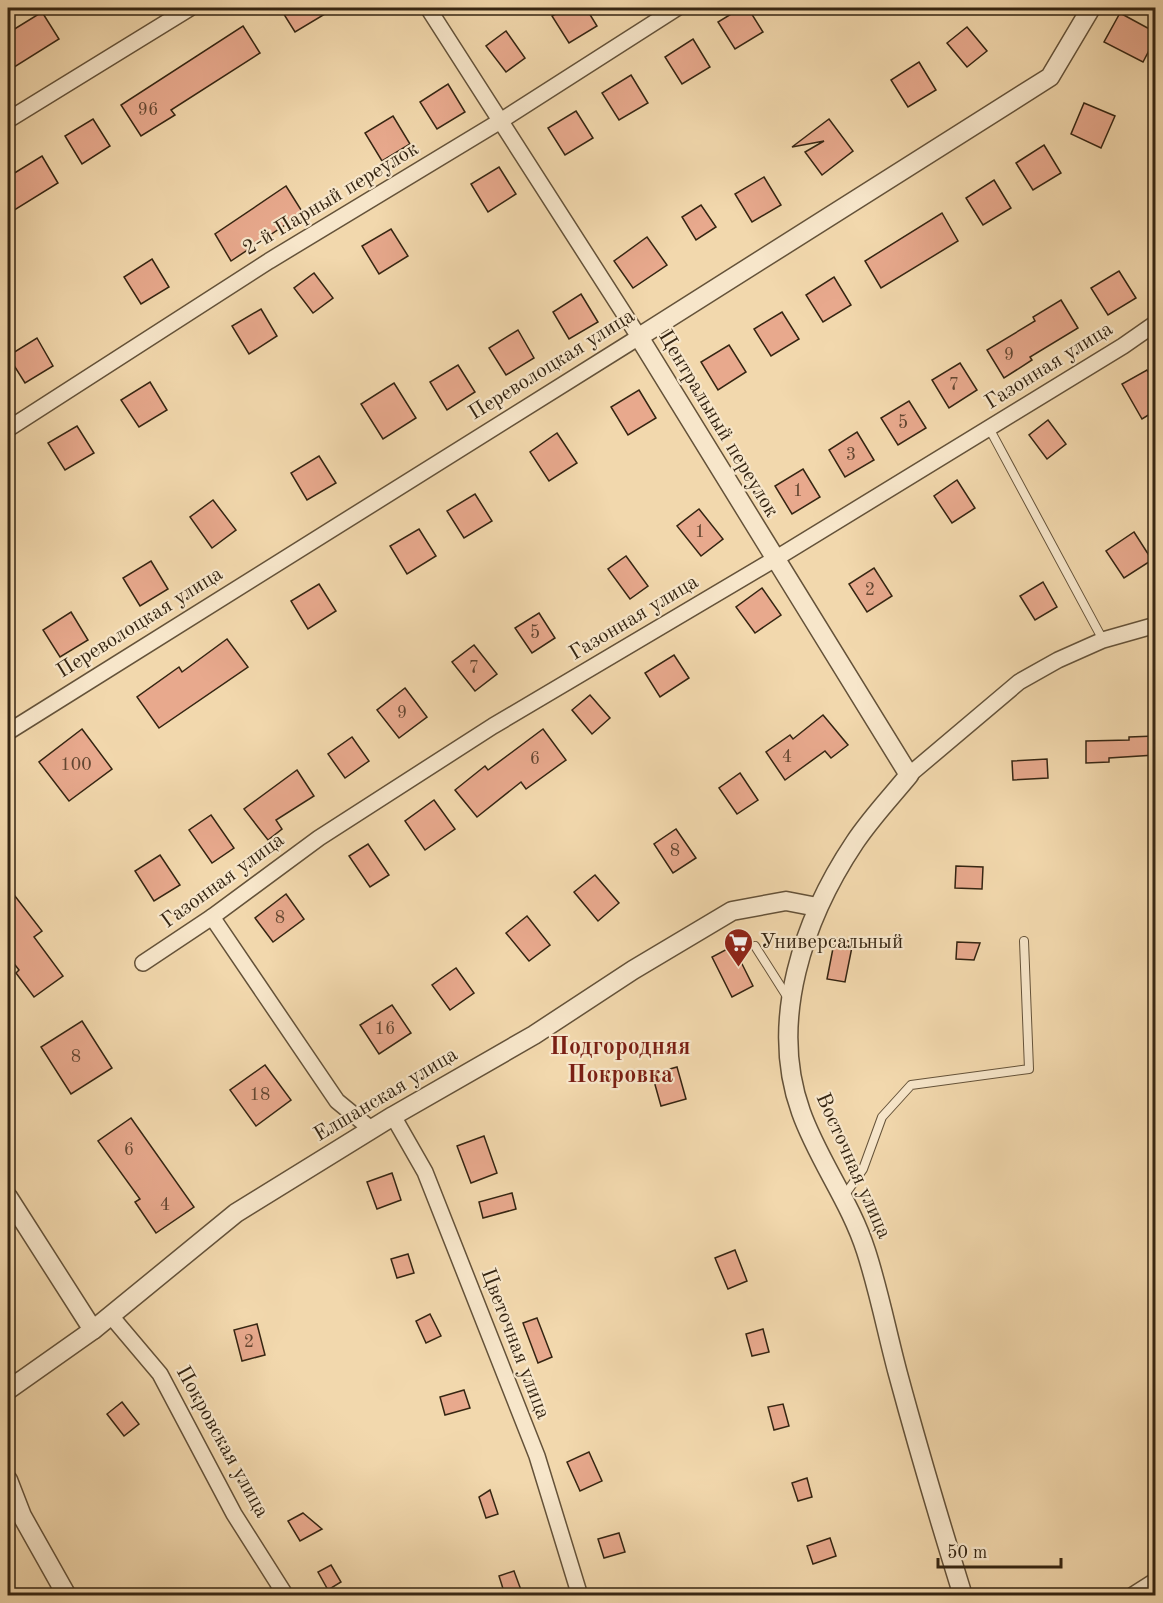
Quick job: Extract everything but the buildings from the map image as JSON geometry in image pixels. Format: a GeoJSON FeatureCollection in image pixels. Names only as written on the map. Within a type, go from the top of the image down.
{"type":"FeatureCollection","features":[{"type":"Feature","properties":{"kind":"street"},"geometry":{"type":"LineString","coordinates":[[8,120],[190,8]]}},
{"type":"Feature","properties":{"kind":"street","name":"Центральный переулок"},"geometry":{"type":"LineString","coordinates":[[428,8],[639,337],[909,775]]}},
{"type":"Feature","properties":{"kind":"street","name":"2-й Парный переулок"},"geometry":{"type":"LineString","coordinates":[[8,429],[269,261],[501,120],[677,8]]}},
{"type":"Feature","properties":{"kind":"street","name":"Переволоцкая улица"},"geometry":{"type":"LineString","coordinates":[[8,732],[1050,77],[1091,8]]}},
{"type":"Feature","properties":{"kind":"street","name":"Газонная улица"},"geometry":{"type":"LineString","coordinates":[[143,963],[212,917],[319,838],[484,732],[775,559],[1155,323]]}},
{"type":"Feature","properties":{"kind":"street"},"geometry":{"type":"LineString","coordinates":[[909,775],[1019,682],[1058,660],[1103,640],[1155,625]]}},
{"type":"Feature","properties":{"kind":"street","name":"Восточная улица"},"geometry":{"type":"LineString","coordinates":[[909,775],[856,841],[817,907],[803,942],[791,1003],[788,1053],[800,1110],[844,1196],[866,1250],[933,1502],[963,1596]]}},
{"type":"Feature","properties":{"kind":"street","name":"Елшанская улица"},"geometry":{"type":"LineString","coordinates":[[8,1390],[93,1330],[236,1213],[371,1129],[534,1035],[633,970],[732,911],[786,901],[817,907]]}},
{"type":"Feature","properties":{"kind":"street"},"geometry":{"type":"LineString","coordinates":[[212,917],[338,1101],[371,1129]]}},
{"type":"Feature","properties":{"kind":"street","name":"Цветочная улица"},"geometry":{"type":"LineString","coordinates":[[393,1116],[425,1172],[537,1456],[580,1596]]}},
{"type":"Feature","properties":{"kind":"street"},"geometry":{"type":"LineString","coordinates":[[8,1197],[93,1330]]}},
{"type":"Feature","properties":{"kind":"street","name":"Покровская улица"},"geometry":{"type":"LineString","coordinates":[[111,1316],[160,1374],[234,1514],[286,1596]]}},
{"type":"Feature","properties":{"kind":"street"},"geometry":{"type":"LineString","coordinates":[[8,1480],[22,1516],[67,1596]]}},
{"type":"Feature","properties":{"kind":"street"},"geometry":{"type":"LineString","coordinates":[[1134,1596],[1155,1582]]}},
{"type":"Feature","properties":{"kind":"lane"},"geometry":{"type":"LineString","coordinates":[[989,428],[1103,640]]}},
{"type":"Feature","properties":{"kind":"lane"},"geometry":{"type":"LineString","coordinates":[[844,1196],[863,1169],[882,1117],[912,1085],[1029,1069],[1024,941]]}},
{"type":"Feature","properties":{"kind":"lane"},"geometry":{"type":"LineString","coordinates":[[755,946],[791,1003]]}},
{"type":"Feature","properties":{"kind":"place","name":"Универсальный"},"geometry":{"type":"Point","coordinates":[739,968]}},
{"type":"Feature","properties":{"kind":"district","name":"Подгородняя Покровка"},"geometry":{"type":"Point","coordinates":[620,1062]}}]}
